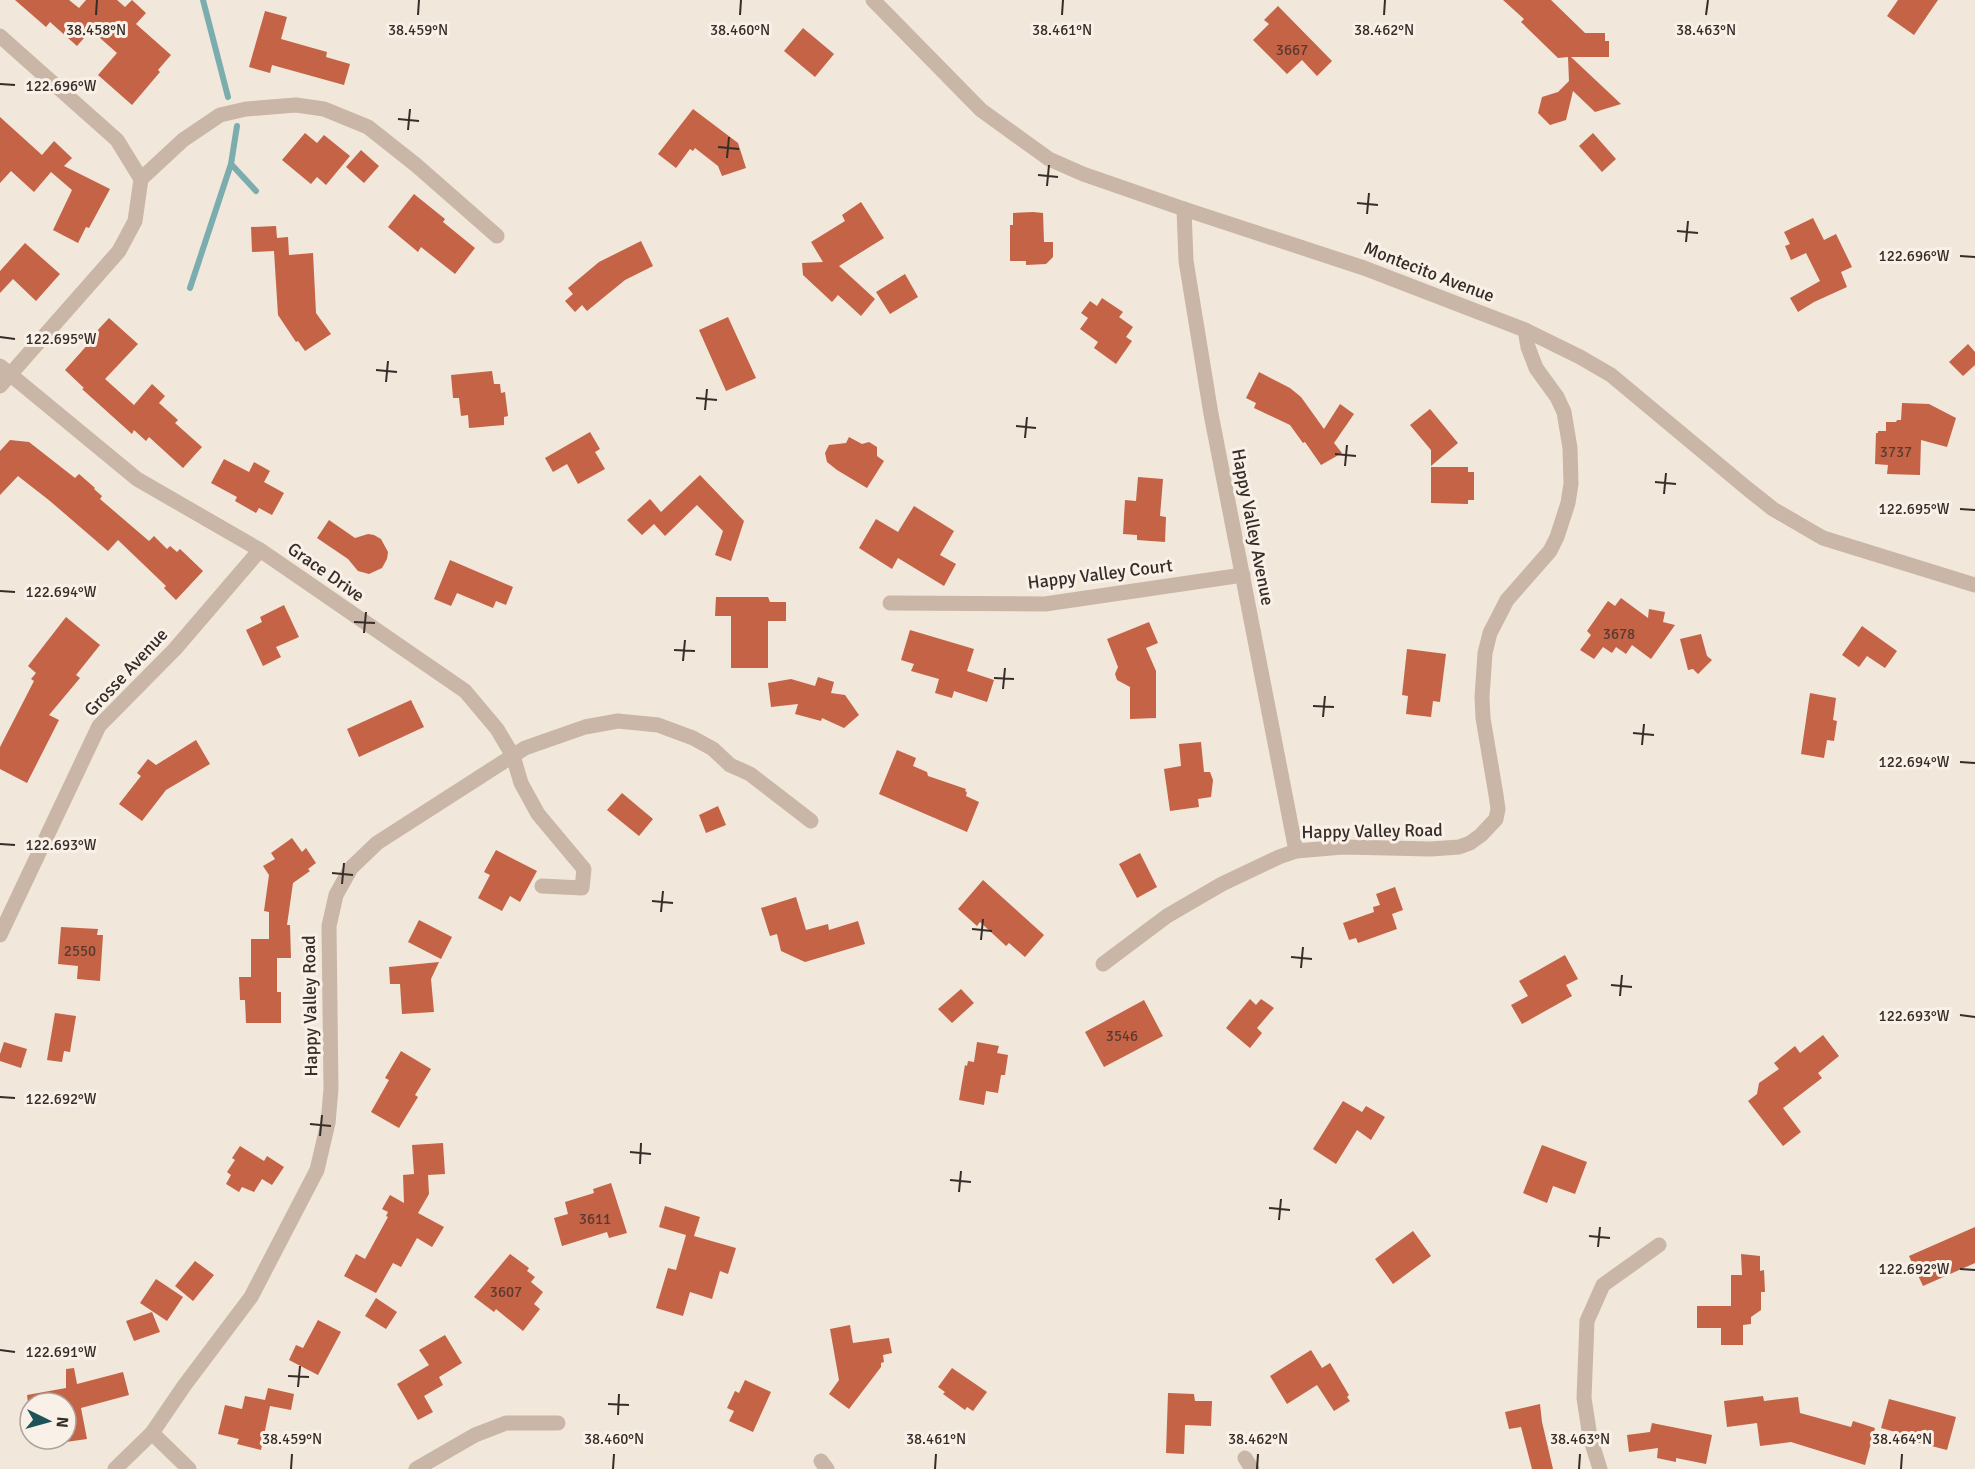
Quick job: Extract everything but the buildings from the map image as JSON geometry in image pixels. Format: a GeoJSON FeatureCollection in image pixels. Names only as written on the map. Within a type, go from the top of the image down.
{"type":"FeatureCollection","features":[{"type":"Feature","properties":{"kind":"street","name":"Montecito Avenue"},"geometry":{"type":"LineString","coordinates":[[873,0],[981,110],[1048,159],[1083,174],[1364,268],[1525,330],[1611,375],[1765,503],[1823,538],[1975,585]]}},
{"type":"Feature","properties":{"kind":"street"},"geometry":{"type":"LineString","coordinates":[[0,36],[117,140],[141,178]]}},
{"type":"Feature","properties":{"kind":"street"},"geometry":{"type":"LineString","coordinates":[[3,375],[119,251],[135,221],[141,178],[183,140],[220,115],[246,109],[296,105],[324,109],[368,128],[416,165],[497,236]]}},
{"type":"Feature","properties":{"kind":"street","name":"Happy Valley Avenue"},"geometry":{"type":"LineString","coordinates":[[1184,208],[1184,244],[1211,414],[1296,851]]}},
{"type":"Feature","properties":{"kind":"street","name":"Happy Valley Road"},"geometry":{"type":"LineString","coordinates":[[1103,964],[1167,916],[1262,864],[1296,851],[1343,847],[1431,849],[1458,847],[1470,843],[1481,835],[1496,819],[1498,808],[1483,708],[1485,653],[1490,633],[1507,600],[1550,551],[1569,503],[1571,484],[1570,448],[1564,412],[1557,397],[1536,368],[1528,347],[1525,330]]}},
{"type":"Feature","properties":{"kind":"street","name":"Grace Drive"},"geometry":{"type":"LineString","coordinates":[[3,375],[137,479],[260,550],[465,691],[496,729],[513,756],[521,783],[538,814],[584,869],[582,888],[542,886]]}},
{"type":"Feature","properties":{"kind":"street","name":"Grosse Avenue"},"geometry":{"type":"LineString","coordinates":[[0,935],[99,726],[175,649],[260,550]]}},
{"type":"Feature","properties":{"kind":"street","name":"Happy Valley Court"},"geometry":{"type":"LineString","coordinates":[[891,603],[1045,604],[1243,575]]}},
{"type":"Feature","properties":{"kind":"street","name":"Happy Valley Road"},"geometry":{"type":"LineString","coordinates":[[115,1469],[152,1433],[251,1297],[317,1170],[328,1123],[331,1089],[329,926],[336,895],[351,868],[377,843],[525,748],[585,727],[618,722],[658,725],[693,738],[713,749],[730,765],[750,774],[811,821]]}},
{"type":"Feature","properties":{"kind":"street"},"geometry":{"type":"LineString","coordinates":[[1600,1469],[1590,1437],[1584,1398],[1587,1321],[1604,1285],[1659,1245]]}},
{"type":"Feature","properties":{"kind":"street"},"geometry":{"type":"LineString","coordinates":[[416,1469],[475,1435],[506,1424],[558,1424]]}},
{"type":"Feature","properties":{"kind":"street"},"geometry":{"type":"LineString","coordinates":[[152,1433],[189,1469]]}},
{"type":"Feature","properties":{"kind":"waterway"},"geometry":{"type":"LineString","coordinates":[[203,0],[228,97]]}},
{"type":"Feature","properties":{"kind":"waterway"},"geometry":{"type":"LineString","coordinates":[[237,126],[231,164],[256,191]]}},
{"type":"Feature","properties":{"kind":"waterway"},"geometry":{"type":"LineString","coordinates":[[190,288],[231,164]]}}]}
